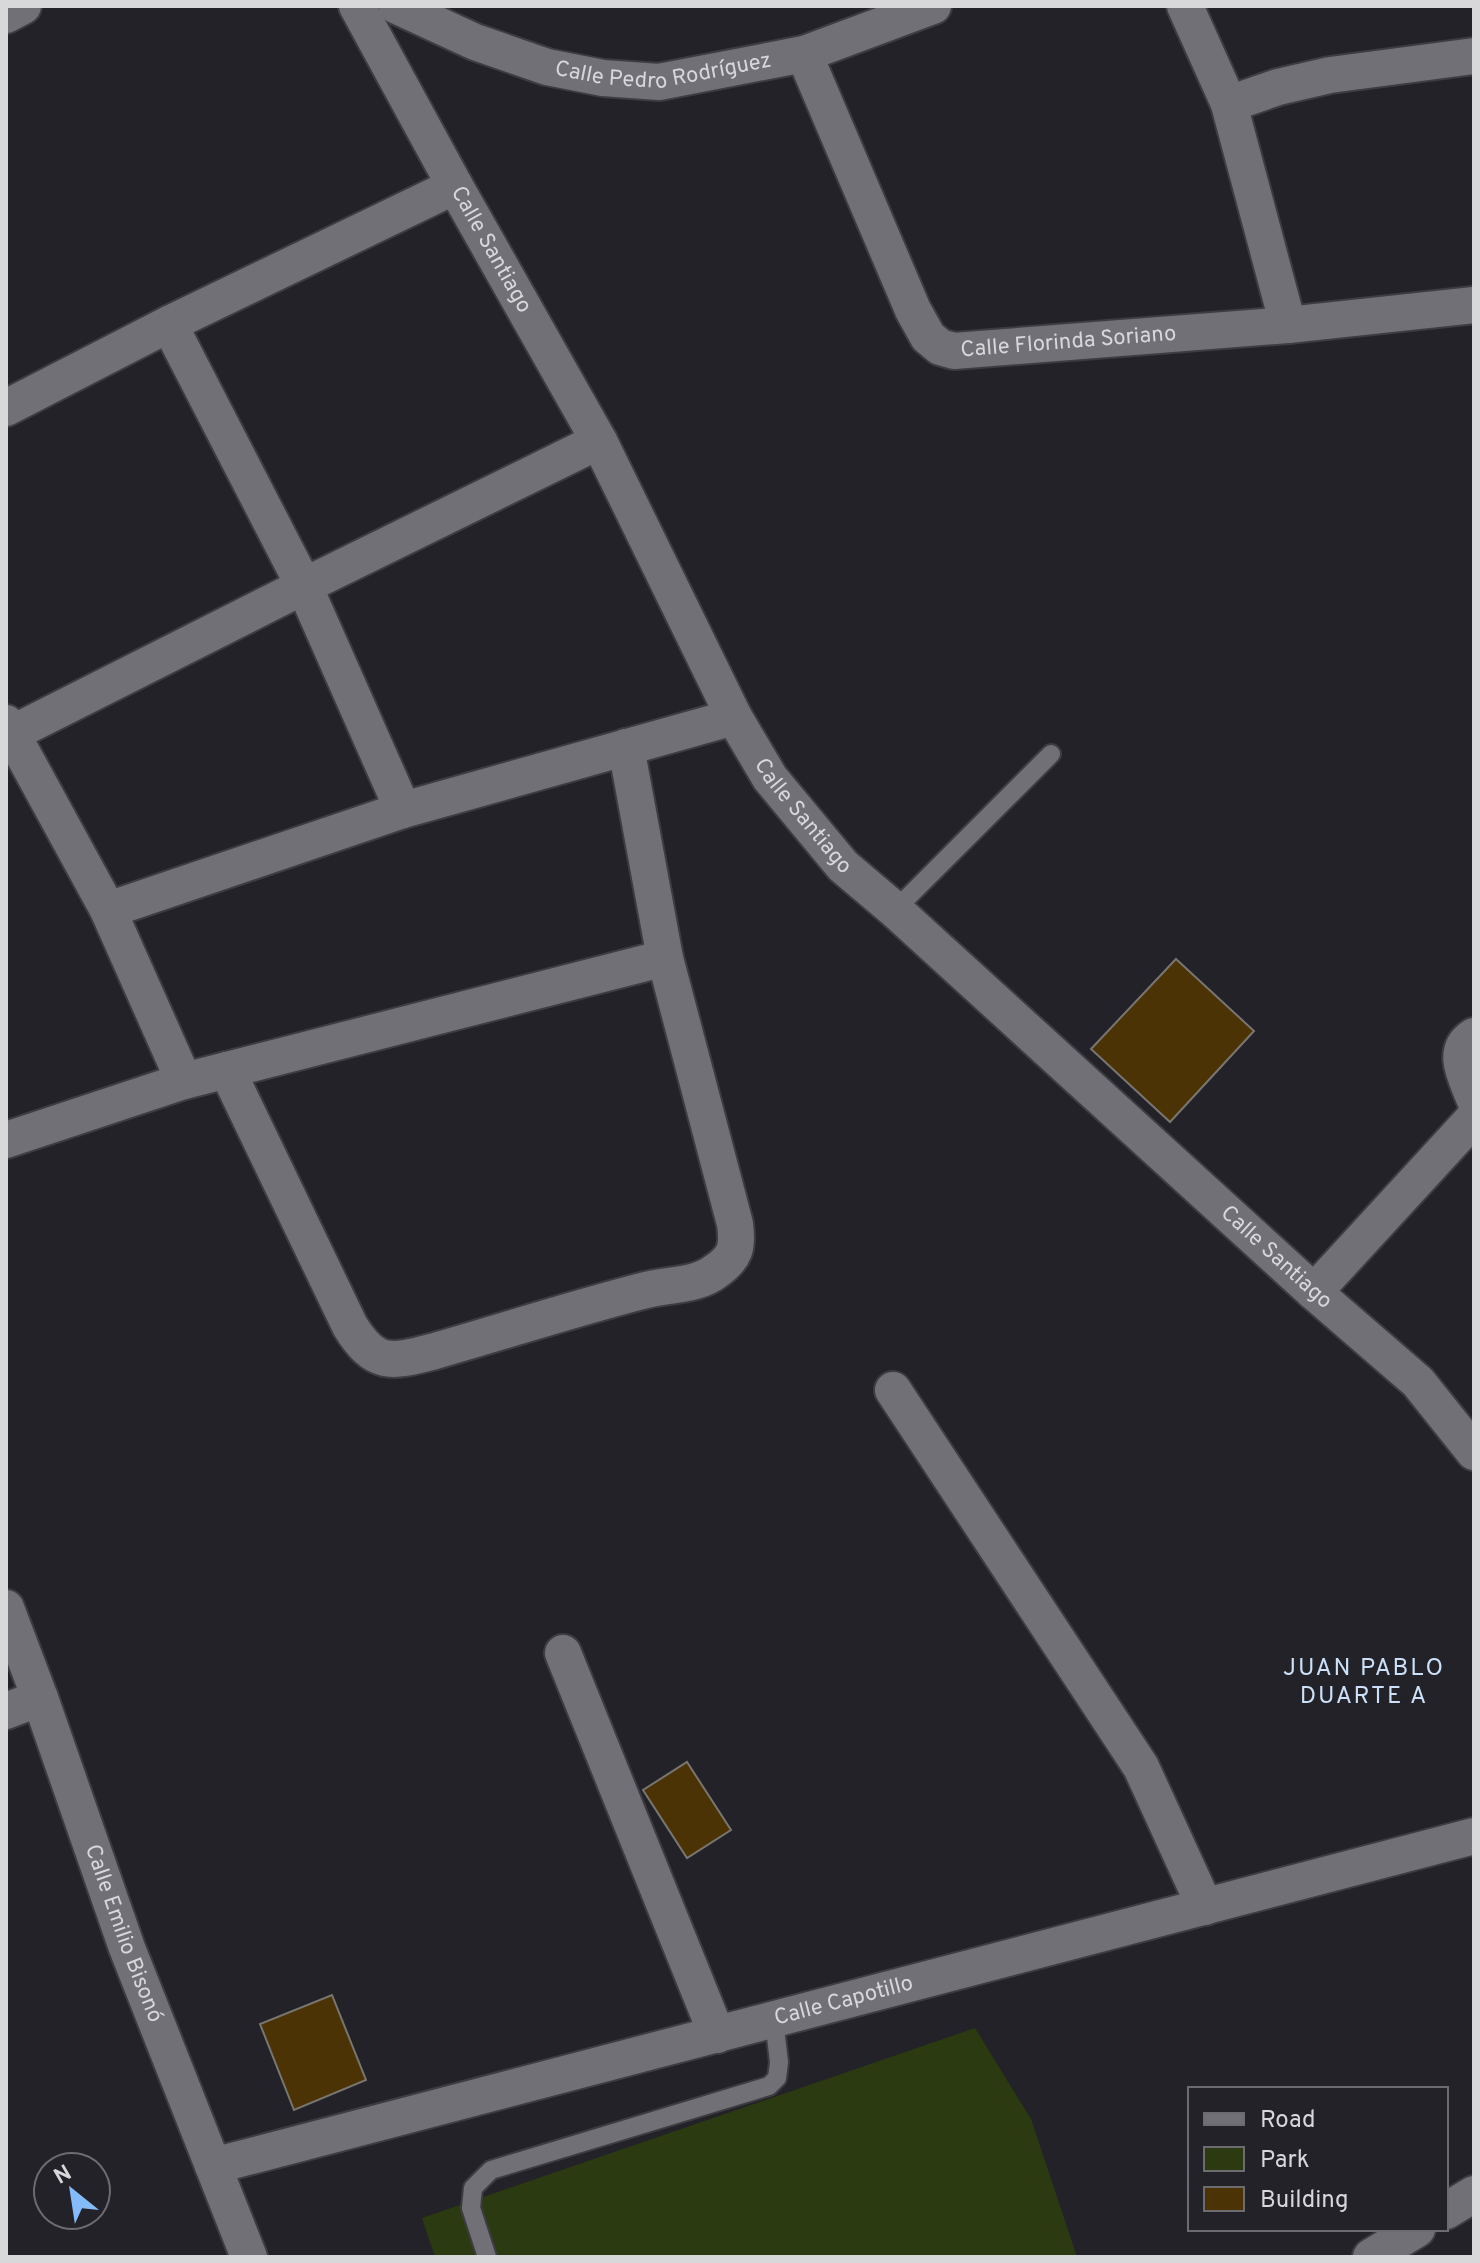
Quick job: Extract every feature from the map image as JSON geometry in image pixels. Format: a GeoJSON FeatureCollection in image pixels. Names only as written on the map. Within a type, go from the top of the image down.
{"type":"FeatureCollection","features":[{"type":"Feature","properties":{"kind":"street"},"geometry":{"type":"LineString","coordinates":[[6,15],[23,6]]}},
{"type":"Feature","properties":{"kind":"street","name":"Calle Santiago"},"geometry":{"type":"LineString","coordinates":[[357,6],[599,441],[734,717],[770,778],[843,866],[1314,1292],[1418,1382],[1474,1452]]}},
{"type":"Feature","properties":{"kind":"street","name":"Calle Pedro Rodríguez"},"geometry":{"type":"LineString","coordinates":[[397,6],[475,42],[547,67],[603,78],[659,82],[804,54],[933,6]]}},
{"type":"Feature","properties":{"kind":"street"},"geometry":{"type":"LineString","coordinates":[[1185,6],[1229,104],[1288,325]]}},
{"type":"Feature","properties":{"kind":"street","name":"Calle Florinda Soriano"},"geometry":{"type":"LineString","coordinates":[[804,54],[899,280],[928,337],[940,347],[954,351],[1288,325],[1474,305]]}},
{"type":"Feature","properties":{"kind":"street"},"geometry":{"type":"LineString","coordinates":[[1229,104],[1278,87],[1330,75],[1474,56]]}},
{"type":"Feature","properties":{"kind":"street"},"geometry":{"type":"LineString","coordinates":[[6,408],[169,324],[455,186]]}},
{"type":"Feature","properties":{"kind":"street"},"geometry":{"type":"LineString","coordinates":[[169,324],[304,586],[403,810]]}},
{"type":"Feature","properties":{"kind":"street"},"geometry":{"type":"LineString","coordinates":[[184,1081],[108,910],[9,729],[599,441]]}},
{"type":"Feature","properties":{"kind":"street"},"geometry":{"type":"LineString","coordinates":[[108,910],[403,810],[734,717]]}},
{"type":"Feature","properties":{"kind":"street"},"geometry":{"type":"LineString","coordinates":[[227,1070],[350,1326],[363,1347],[382,1358],[403,1359],[435,1351],[649,1289],[689,1283],[715,1273],[731,1257],[738,1244],[735,1224],[665,958],[626,747]]}},
{"type":"Feature","properties":{"kind":"street"},"geometry":{"type":"LineString","coordinates":[[6,1140],[184,1081],[665,958]]}},
{"type":"Feature","properties":{"kind":"street"},"geometry":{"type":"LineString","coordinates":[[1474,1036],[1466,1041],[1460,1058],[1474,1098]]}},
{"type":"Feature","properties":{"kind":"street"},"geometry":{"type":"LineString","coordinates":[[1314,1292],[1474,1118]]}},
{"type":"Feature","properties":{"kind":"street"},"geometry":{"type":"LineString","coordinates":[[893,1390],[1141,1767],[1205,1907]]}},
{"type":"Feature","properties":{"kind":"street","name":"Calle Emilio Bisonó"},"geometry":{"type":"LineString","coordinates":[[6,1608],[127,1948],[249,2257]]}},
{"type":"Feature","properties":{"kind":"street"},"geometry":{"type":"LineString","coordinates":[[563,1653],[717,2035]]}},
{"type":"Feature","properties":{"kind":"street"},"geometry":{"type":"LineString","coordinates":[[6,1711],[40,1698]]}},
{"type":"Feature","properties":{"kind":"street","name":"Calle Capotillo"},"geometry":{"type":"LineString","coordinates":[[213,2166],[1474,1836]]}},
{"type":"Feature","properties":{"kind":"street"},"geometry":{"type":"LineString","coordinates":[[1448,2210],[1474,2194]]}},
{"type":"Feature","properties":{"kind":"street"},"geometry":{"type":"LineString","coordinates":[[1371,2257],[1414,2231]]}},
{"type":"Feature","properties":{"kind":"lane"},"geometry":{"type":"LineString","coordinates":[[895,910],[1051,754]]}},
{"type":"Feature","properties":{"kind":"lane"},"geometry":{"type":"LineString","coordinates":[[487,2257],[471,2208],[473,2188],[491,2170],[769,2086],[777,2078],[779,2062],[774,2020]]}},
{"type":"Feature","properties":{"kind":"green space"},"geometry":{"type":"Polygon","coordinates":[[[975,2028],[1031,2119],[1077,2257],[435,2257],[422,2218],[975,2028]]]}},
{"type":"Feature","properties":{"kind":"building"},"geometry":{"type":"Polygon","coordinates":[[[1176,959],[1254,1031],[1170,1122],[1091,1049],[1176,959]]]}},
{"type":"Feature","properties":{"kind":"building"},"geometry":{"type":"Polygon","coordinates":[[[687,1762],[731,1830],[687,1858],[643,1790],[687,1762]]]}},
{"type":"Feature","properties":{"kind":"building"},"geometry":{"type":"Polygon","coordinates":[[[332,1995],[366,2080],[294,2110],[260,2024],[332,1995]]]}},
{"type":"Feature","properties":{"kind":"district","name":"JUAN PABLO DUARTE A"},"geometry":{"type":"Point","coordinates":[1364,1683]}}]}
